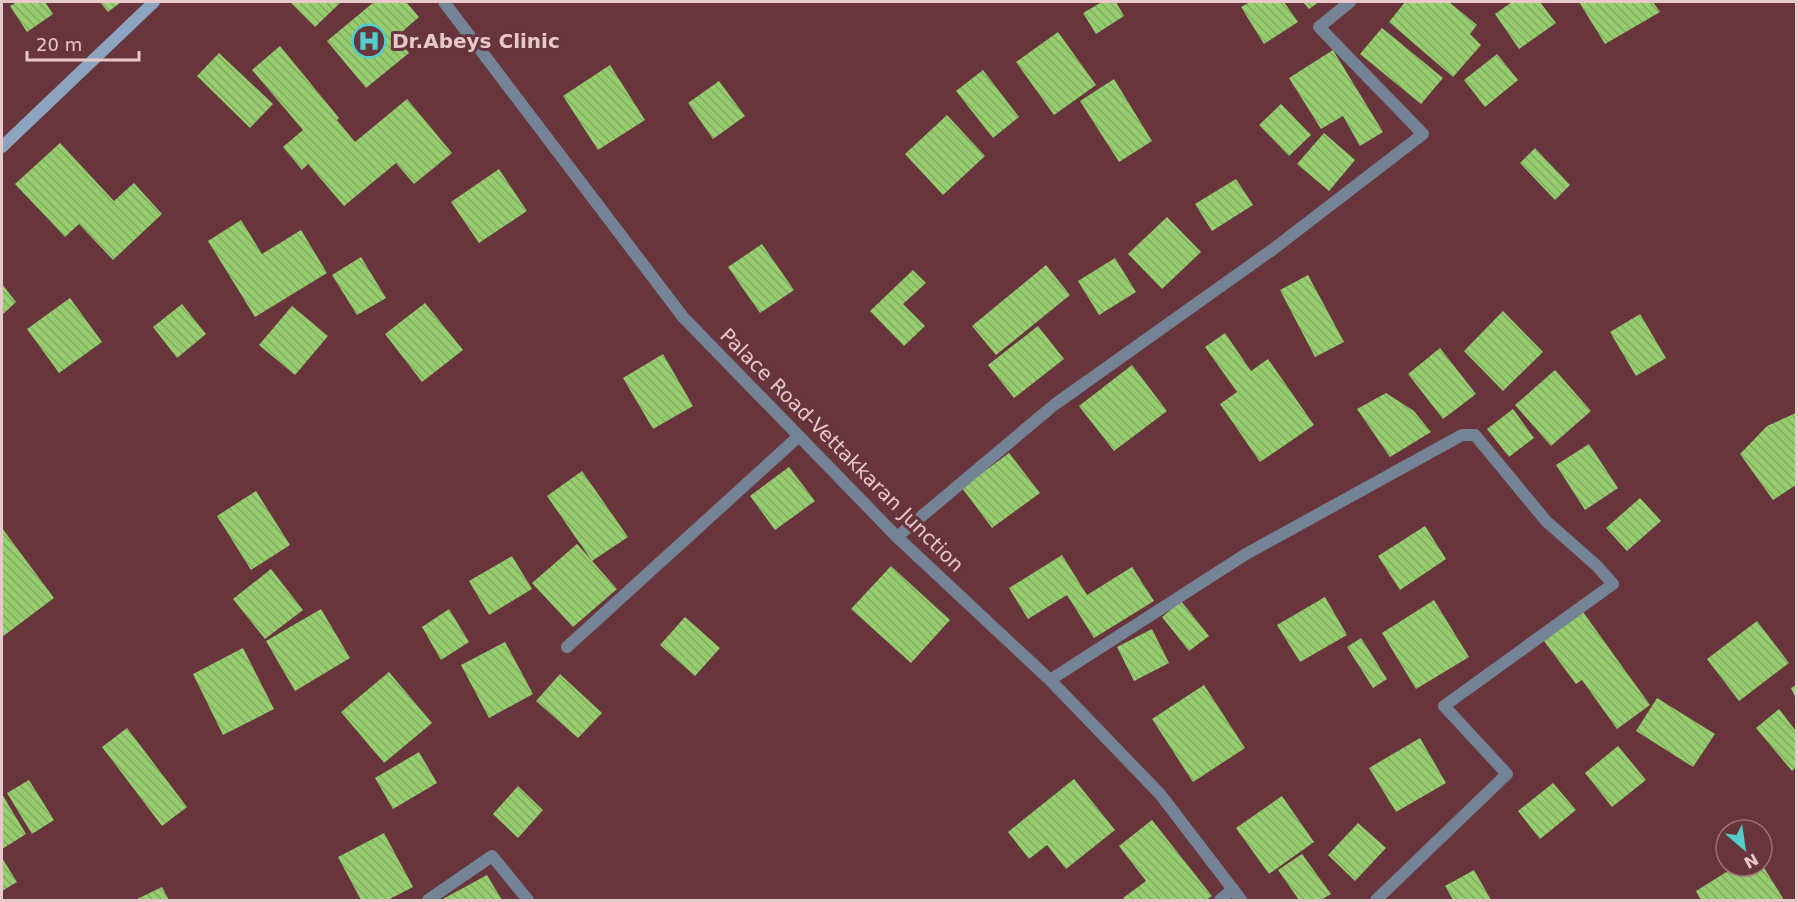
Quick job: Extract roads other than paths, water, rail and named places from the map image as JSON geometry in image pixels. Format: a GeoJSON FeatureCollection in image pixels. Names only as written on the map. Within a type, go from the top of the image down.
{"type":"FeatureCollection","features":[{"type":"Feature","properties":{"kind":"main road"},"geometry":{"type":"LineString","coordinates":[[2,147],[154,2]]}},
{"type":"Feature","properties":{"kind":"street","name":"Palace Road-Vettakkaran Junction"},"geometry":{"type":"LineString","coordinates":[[444,2],[683,317],[897,537],[1050,680],[1160,794],[1241,900]]}},
{"type":"Feature","properties":{"kind":"street"},"geometry":{"type":"LineString","coordinates":[[897,537],[1054,405],[1272,250],[1423,134],[1319,27],[1350,2]]}},
{"type":"Feature","properties":{"kind":"street"},"geometry":{"type":"LineString","coordinates":[[1050,680],[1246,554],[1462,435],[1475,435],[1546,521],[1597,566],[1613,584],[1444,706],[1507,774],[1376,900]]}},
{"type":"Feature","properties":{"kind":"street"},"geometry":{"type":"LineString","coordinates":[[567,647],[799,436]]}},
{"type":"Feature","properties":{"kind":"street"},"geometry":{"type":"LineString","coordinates":[[428,900],[492,856],[528,900]]}},
{"type":"Feature","properties":{"kind":"street"},"geometry":{"type":"LineString","coordinates":[[1220,900],[1233,889]]}},
{"type":"Feature","properties":{"kind":"place","name":"Dr.Abeys Clinic"},"geometry":{"type":"Point","coordinates":[369,41]}}]}
